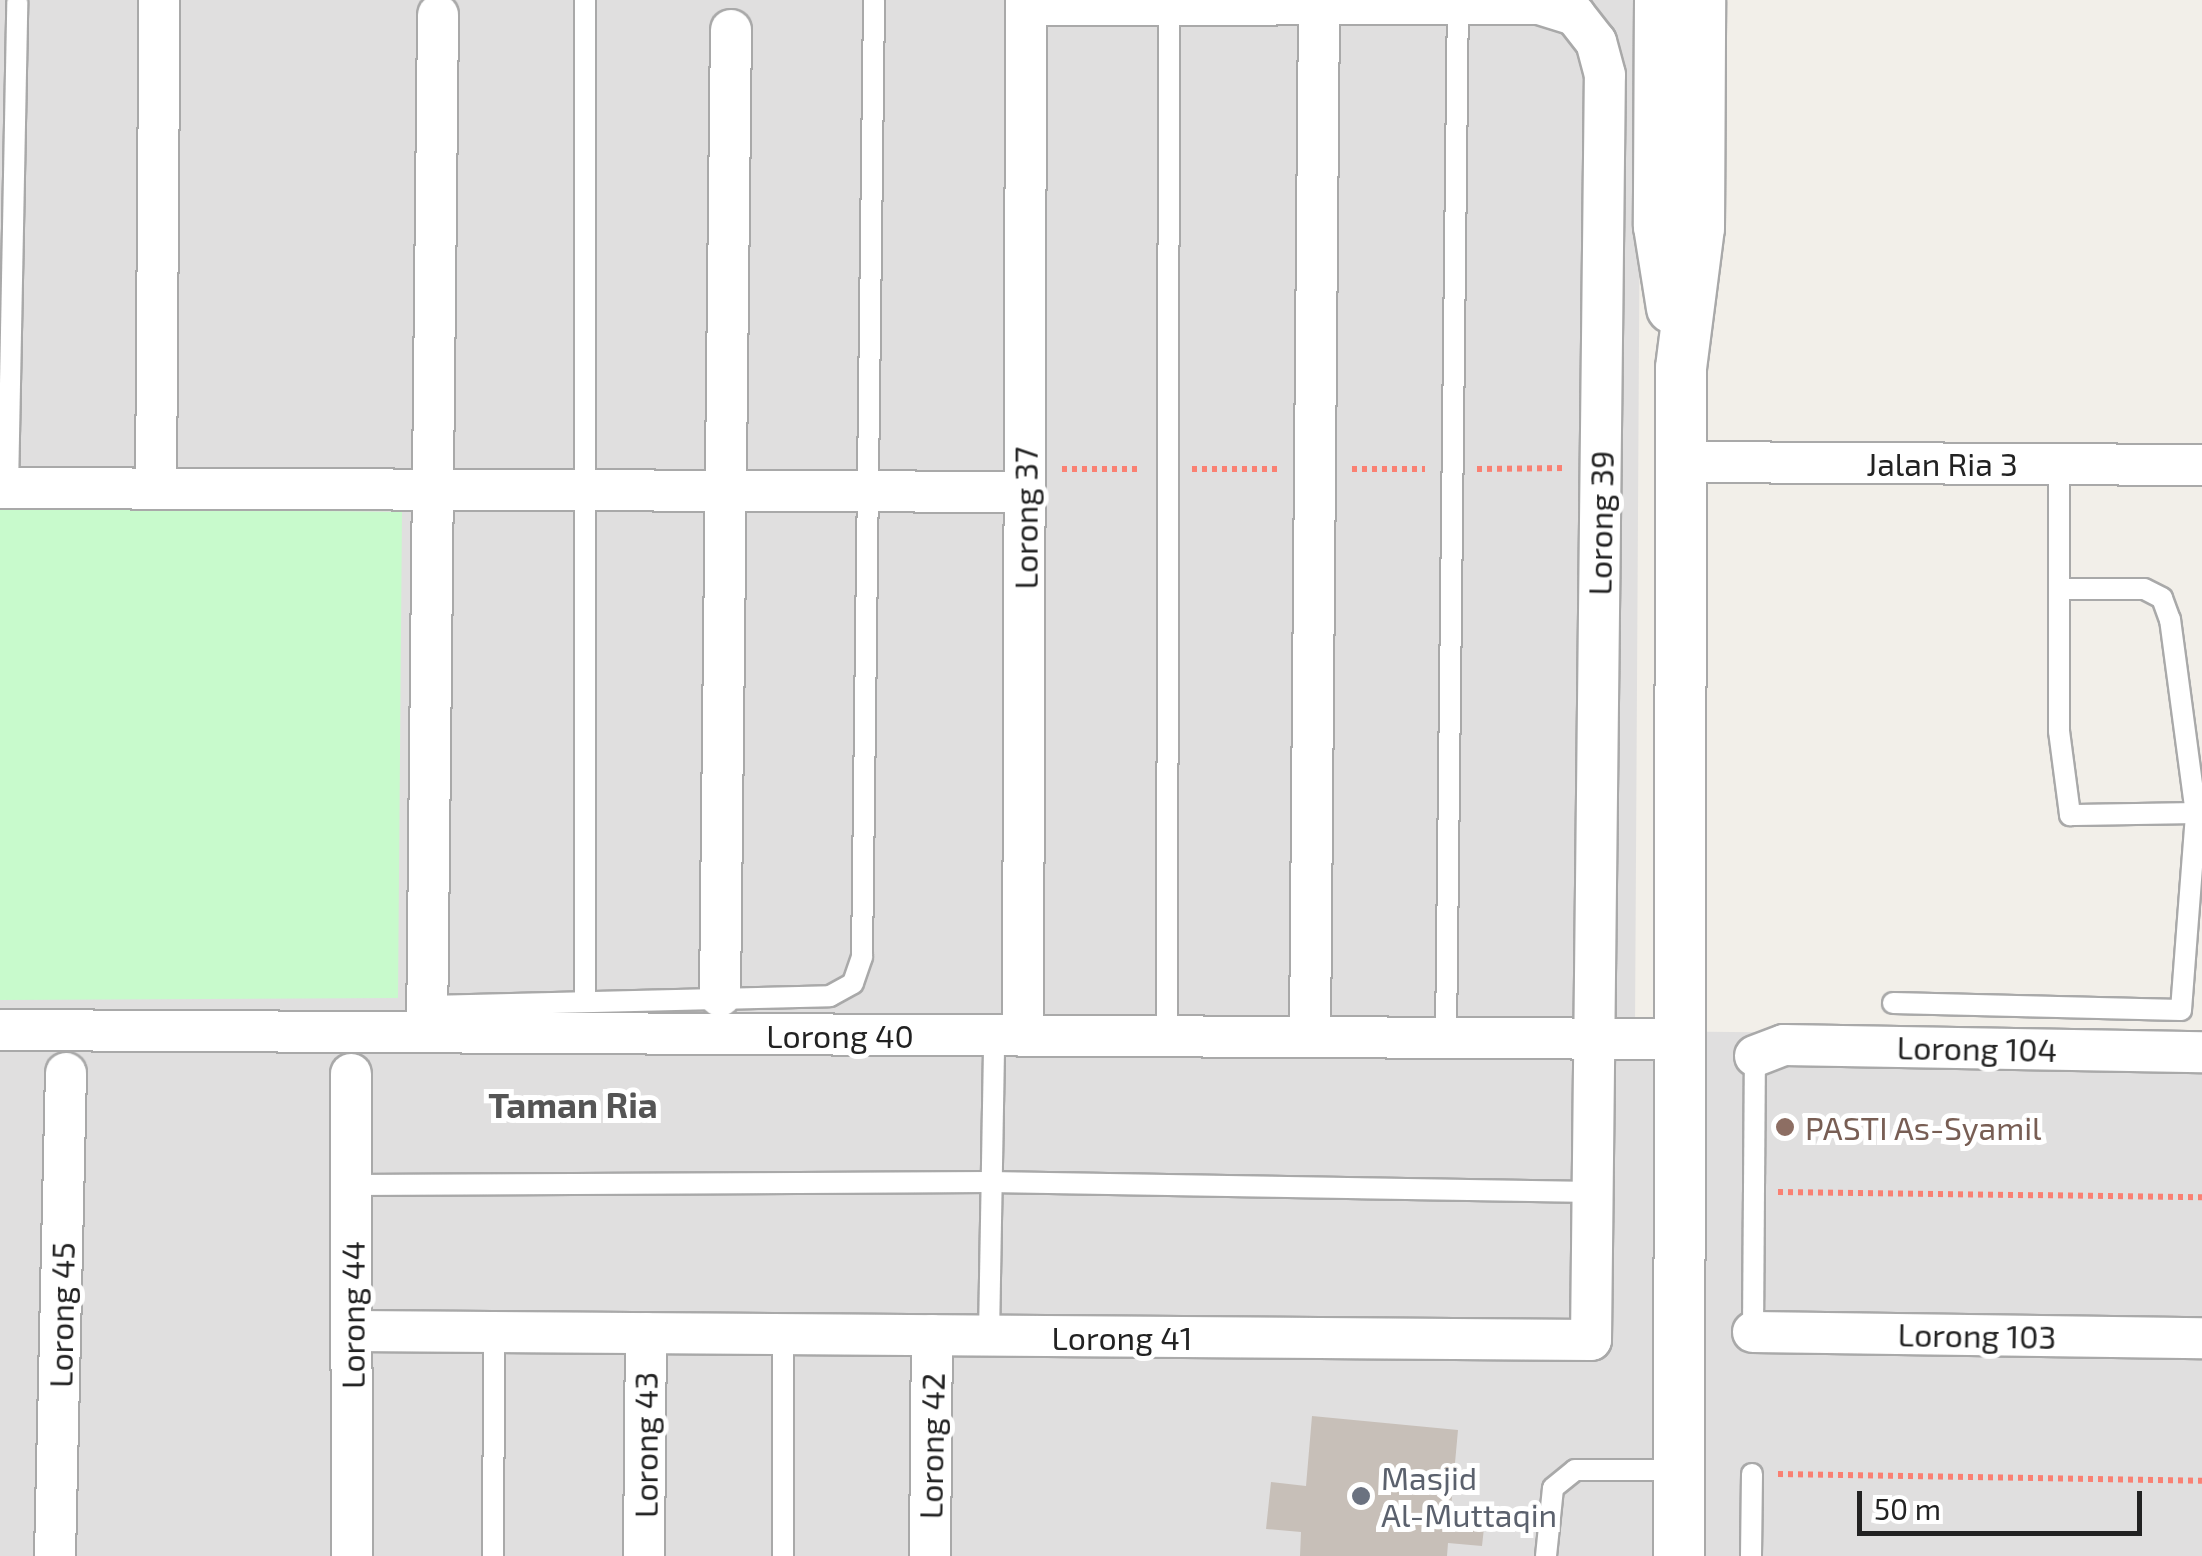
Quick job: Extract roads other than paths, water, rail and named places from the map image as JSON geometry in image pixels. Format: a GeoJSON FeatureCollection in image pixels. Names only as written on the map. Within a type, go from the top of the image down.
{"type":"FeatureCollection","features":[{"type":"Feature","properties":{"kind":"street"},"geometry":{"type":"LineString","coordinates":[[156,489],[159,0]]}},
{"type":"Feature","properties":{"kind":"street"},"geometry":{"type":"LineString","coordinates":[[1660,0],[1659,226],[1682,368]]}},
{"type":"Feature","properties":{"kind":"street"},"geometry":{"type":"LineString","coordinates":[[1679,1556],[1682,368],[1699,228],[1700,0]]}},
{"type":"Feature","properties":{"kind":"street"},"geometry":{"type":"LineString","coordinates":[[1026,3],[1170,7],[1458,3]]}},
{"type":"Feature","properties":{"kind":"street","name":"Lorong 37"},"geometry":{"type":"LineString","coordinates":[[1008,1036],[1025,492],[1026,3]]}},
{"type":"Feature","properties":{"kind":"street","name":"Lorong 39"},"geometry":{"type":"LineString","coordinates":[[1458,3],[1540,4],[1575,15],[1596,42],[1604,74],[1594,1039]]}},
{"type":"Feature","properties":{"kind":"street"},"geometry":{"type":"LineString","coordinates":[[1310,1037],[1319,6]]}},
{"type":"Feature","properties":{"kind":"street"},"geometry":{"type":"LineString","coordinates":[[428,1019],[434,490],[431,8]]}},
{"type":"Feature","properties":{"kind":"street"},"geometry":{"type":"LineString","coordinates":[[720,996],[731,30]]}},
{"type":"Feature","properties":{"kind":"street","name":"Jalan Ria 3"},"geometry":{"type":"LineString","coordinates":[[1682,462],[2202,464]]}},
{"type":"Feature","properties":{"kind":"street"},"geometry":{"type":"LineString","coordinates":[[4,488],[1025,492]]}},
{"type":"Feature","properties":{"kind":"street","name":"Lorong 40"},"geometry":{"type":"LineString","coordinates":[[0,1030],[428,1019],[1008,1036],[1680,1039]]}},
{"type":"Feature","properties":{"kind":"street","name":"Lorong 41"},"geometry":{"type":"LineString","coordinates":[[352,1331],[1592,1340],[1594,1039]]}},
{"type":"Feature","properties":{"kind":"street","name":"Lorong 104"},"geometry":{"type":"LineString","coordinates":[[1755,1056],[1784,1046],[2202,1052]]}},
{"type":"Feature","properties":{"kind":"street","name":"Lorong 45"},"geometry":{"type":"LineString","coordinates":[[56,1556],[66,1073]]}},
{"type":"Feature","properties":{"kind":"street","name":"Lorong 44"},"geometry":{"type":"LineString","coordinates":[[351,1074],[352,1556]]}},
{"type":"Feature","properties":{"kind":"street","name":"Lorong 103"},"geometry":{"type":"LineString","coordinates":[[1752,1332],[2202,1338]]}},
{"type":"Feature","properties":{"kind":"street","name":"Lorong 43"},"geometry":{"type":"LineString","coordinates":[[644,1556],[646,1333]]}},
{"type":"Feature","properties":{"kind":"street","name":"Lorong 42"},"geometry":{"type":"LineString","coordinates":[[930,1556],[932,1335]]}},
{"type":"Feature","properties":{"kind":"lane"},"geometry":{"type":"LineString","coordinates":[[585,1001],[586,0]]}},
{"type":"Feature","properties":{"kind":"lane"},"geometry":{"type":"LineString","coordinates":[[428,1019],[585,1001],[830,996],[853,983],[862,958],[864,492],[874,0]]}},
{"type":"Feature","properties":{"kind":"lane"},"geometry":{"type":"LineString","coordinates":[[4,488],[16,2]]}},
{"type":"Feature","properties":{"kind":"lane"},"geometry":{"type":"LineString","coordinates":[[1446,1038],[1458,3]]}},
{"type":"Feature","properties":{"kind":"lane"},"geometry":{"type":"LineString","coordinates":[[1167,1036],[1170,7]]}},
{"type":"Feature","properties":{"kind":"lane"},"geometry":{"type":"LineString","coordinates":[[2059,464],[2059,731],[2070,815],[2199,814]]}},
{"type":"Feature","properties":{"kind":"lane"},"geometry":{"type":"LineString","coordinates":[[1893,1003],[2182,1010],[2199,814],[2162,598],[2144,589],[2061,589]]}},
{"type":"Feature","properties":{"kind":"lane"},"geometry":{"type":"LineString","coordinates":[[989,1336],[989,1182],[1008,1036]]}},
{"type":"Feature","properties":{"kind":"lane"},"geometry":{"type":"LineString","coordinates":[[1752,1332],[1755,1056]]}},
{"type":"Feature","properties":{"kind":"lane"},"geometry":{"type":"LineString","coordinates":[[351,1185],[989,1182],[1593,1192]]}},
{"type":"Feature","properties":{"kind":"lane"},"geometry":{"type":"LineString","coordinates":[[493,1556],[494,1332]]}},
{"type":"Feature","properties":{"kind":"lane"},"geometry":{"type":"LineString","coordinates":[[783,1334],[783,1556]]}},
{"type":"Feature","properties":{"kind":"lane"},"geometry":{"type":"LineString","coordinates":[[1546,1556],[1554,1488],[1574,1470],[1680,1470]]}},
{"type":"Feature","properties":{"kind":"lane"},"geometry":{"type":"LineString","coordinates":[[1751,1556],[1752,1474]]}},
{"type":"Feature","properties":{"kind":"place","name":"PASTI As-Syamil"},"geometry":{"type":"Point","coordinates":[1785,1127]}},
{"type":"Feature","properties":{"kind":"place","name":"Masjid Al-Muttaqin"},"geometry":{"type":"Point","coordinates":[1361,1496]}},
{"type":"Feature","properties":{"kind":"district","name":"Taman Ria"},"geometry":{"type":"Point","coordinates":[573,1104]}}]}
